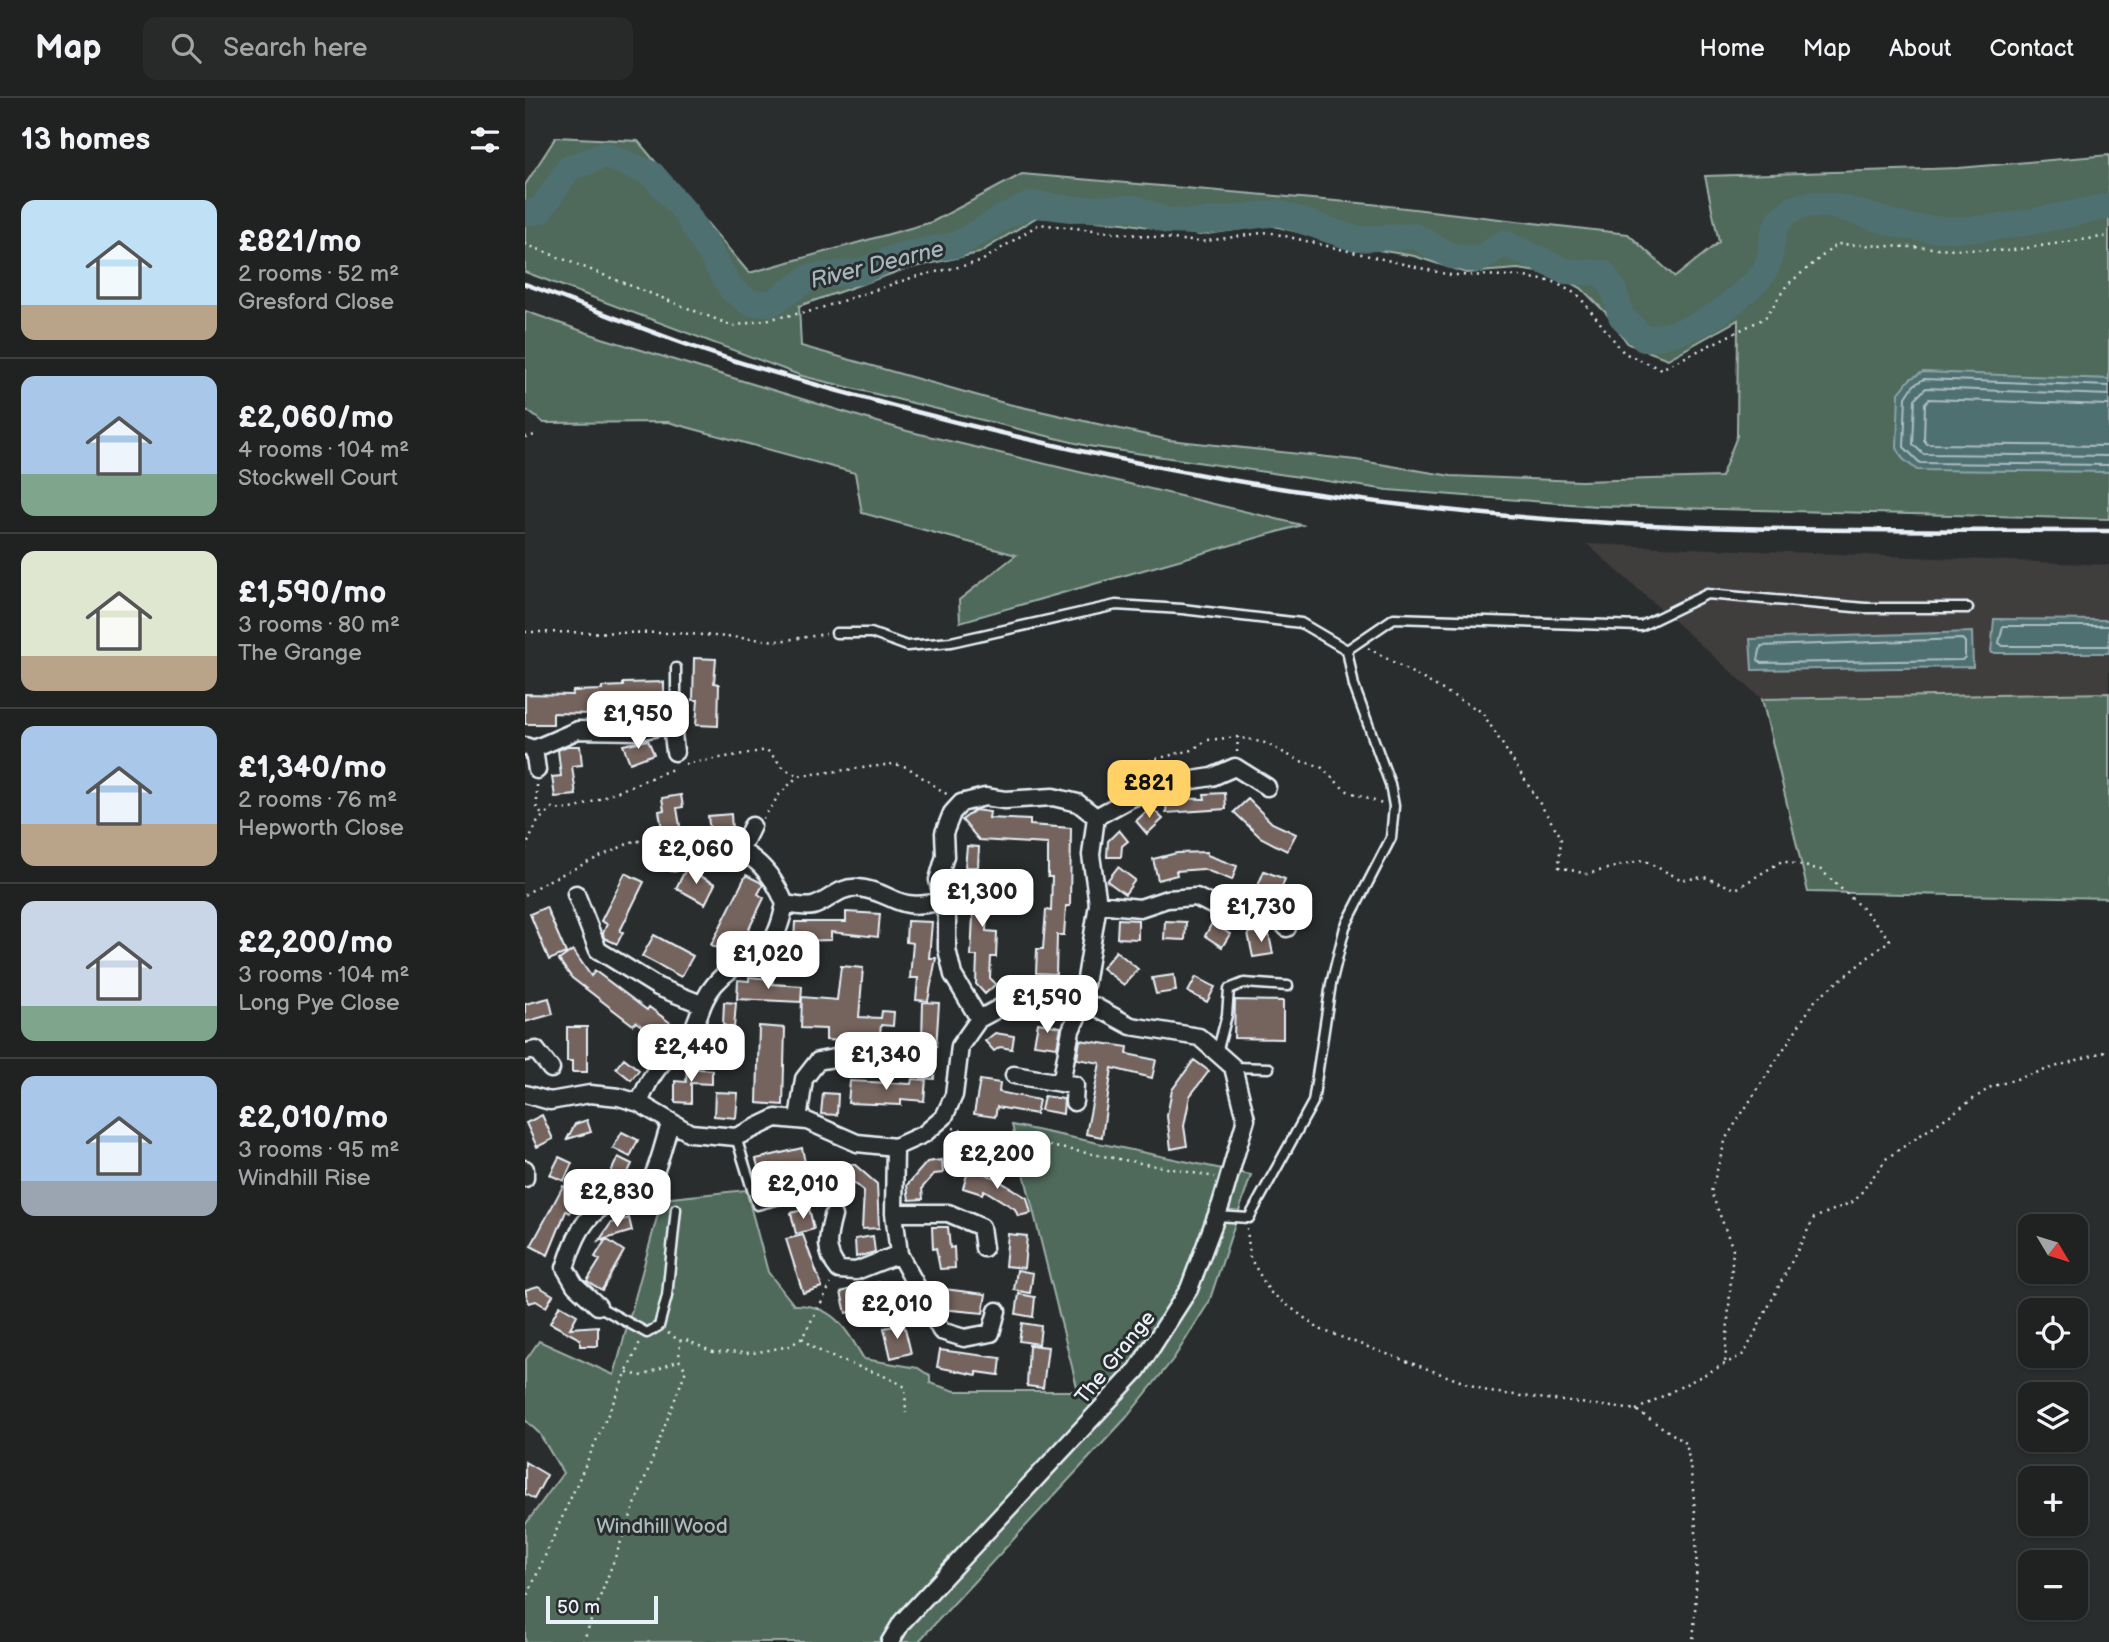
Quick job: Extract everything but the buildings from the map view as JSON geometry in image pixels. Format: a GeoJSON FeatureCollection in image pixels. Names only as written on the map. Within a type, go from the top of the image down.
{"type":"FeatureCollection","features":[{"type":"Feature","properties":{"kind":"street"},"geometry":{"type":"LineString","coordinates":[[537,770],[529,748],[578,730],[629,732],[672,724],[675,752]]}},
{"type":"Feature","properties":{"kind":"street"},"geometry":{"type":"LineString","coordinates":[[1096,817],[1132,798],[1174,783],[1212,777],[1235,767],[1267,786]]}},
{"type":"Feature","properties":{"kind":"street"},"geometry":{"type":"LineString","coordinates":[[979,1018],[953,975],[947,949],[947,919],[939,880],[945,856],[944,833],[961,803],[985,797],[1005,800],[1053,797],[1078,803],[1096,817]]}},
{"type":"Feature","properties":{"kind":"street"},"geometry":{"type":"LineString","coordinates":[[1085,985],[1098,904],[1091,855],[1096,817]]}},
{"type":"Feature","properties":{"kind":"street"},"geometry":{"type":"LineString","coordinates":[[740,851],[752,826]]}},
{"type":"Feature","properties":{"kind":"street"},"geometry":{"type":"LineString","coordinates":[[639,1103],[649,1080],[666,1059],[684,1045],[698,1024],[701,1004],[715,983],[737,966],[768,951],[780,928],[785,904],[776,881],[756,860],[740,851],[712,846],[694,848],[674,862],[660,851]]}},
{"type":"Feature","properties":{"kind":"street"},"geometry":{"type":"LineString","coordinates":[[785,904],[813,906],[833,893],[856,888],[900,904],[918,907],[942,901]]}},
{"type":"Feature","properties":{"kind":"street"},"geometry":{"type":"LineString","coordinates":[[576,894],[598,950],[658,987],[701,1004]]}},
{"type":"Feature","properties":{"kind":"street"},"geometry":{"type":"LineString","coordinates":[[1098,904],[1140,908],[1167,899],[1196,898],[1244,921],[1279,919],[1287,928]]}},
{"type":"Feature","properties":{"kind":"street"},"geometry":{"type":"LineString","coordinates":[[1085,985],[1095,993],[1094,1006],[1088,1012],[1079,1013],[1071,1009],[1067,997],[1071,988],[1085,985]]}},
{"type":"Feature","properties":{"kind":"street"},"geometry":{"type":"LineString","coordinates":[[525,1094],[550,1101],[590,1094],[619,1097],[639,1103],[690,1133],[736,1137],[776,1118],[807,1121],[857,1143],[895,1147],[924,1134],[944,1117],[954,1095],[960,1046],[979,1018],[1016,999],[1067,997]]}},
{"type":"Feature","properties":{"kind":"street"},"geometry":{"type":"LineString","coordinates":[[1094,1006],[1131,1026],[1199,1037],[1233,1067]]}},
{"type":"Feature","properties":{"kind":"street"},"geometry":{"type":"LineString","coordinates":[[1061,1083],[1071,1030],[1079,1013]]}},
{"type":"Feature","properties":{"kind":"street"},"geometry":{"type":"LineString","coordinates":[[534,1046],[551,1069]]}},
{"type":"Feature","properties":{"kind":"street"},"geometry":{"type":"LineString","coordinates":[[798,1120],[804,1079],[818,1061],[845,1056],[889,1059]]}},
{"type":"Feature","properties":{"kind":"street","name":"The Grange"},"geometry":{"type":"LineString","coordinates":[[890,1642],[902,1622],[1137,1370],[1189,1289],[1217,1216],[1224,1175],[1246,1119],[1233,1067]]}},
{"type":"Feature","properties":{"kind":"street"},"geometry":{"type":"LineString","coordinates":[[1014,1075],[1075,1085],[1074,1102]]}},
{"type":"Feature","properties":{"kind":"street"},"geometry":{"type":"LineString","coordinates":[[598,1306],[575,1285],[565,1268],[570,1254],[580,1230],[596,1211],[612,1202],[630,1199],[645,1189],[671,1122]]}},
{"type":"Feature","properties":{"kind":"street"},"geometry":{"type":"LineString","coordinates":[[895,1147],[894,1213],[899,1254],[941,1331],[964,1338],[991,1333],[997,1311]]}},
{"type":"Feature","properties":{"kind":"street"},"geometry":{"type":"LineString","coordinates":[[525,1169],[526,1178]]}},
{"type":"Feature","properties":{"kind":"street"},"geometry":{"type":"LineString","coordinates":[[894,1213],[948,1213],[981,1227],[984,1248]]}},
{"type":"Feature","properties":{"kind":"street"},"geometry":{"type":"LineString","coordinates":[[833,1216],[827,1238],[829,1258],[839,1270],[856,1271],[899,1254]]}},
{"type":"Feature","properties":{"kind":"lane"},"geometry":{"type":"LineString","coordinates":[[1347,650],[1356,641],[1394,618],[1641,626],[1707,594],[1865,608],[1968,608]]}},
{"type":"Feature","properties":{"kind":"lane"},"geometry":{"type":"LineString","coordinates":[[836,633],[871,633],[907,646],[951,642],[1116,606],[1182,608],[1301,623],[1347,650],[1355,686],[1390,784],[1394,806],[1391,838],[1345,927],[1331,984],[1313,1102],[1249,1218],[1217,1216]]}},
{"type":"Feature","properties":{"kind":"lane"},"geometry":{"type":"LineString","coordinates":[[672,724],[676,705],[676,668]]}},
{"type":"Feature","properties":{"kind":"lane"},"geometry":{"type":"LineString","coordinates":[[1217,1053],[1227,1015],[1229,989],[1244,983],[1288,986]]}},
{"type":"Feature","properties":{"kind":"lane"},"geometry":{"type":"LineString","coordinates":[[1233,1067],[1269,1068]]}},
{"type":"Feature","properties":{"kind":"lane"},"geometry":{"type":"LineString","coordinates":[[736,1137],[757,1205],[796,1195]]}},
{"type":"Feature","properties":{"kind":"lane"},"geometry":{"type":"LineString","coordinates":[[598,1306],[644,1332],[652,1332],[659,1326],[667,1296],[676,1209]]}},
{"type":"Feature","properties":{"kind":"path"},"geometry":{"type":"LineString","coordinates":[[525,244],[733,326],[812,311],[914,276],[980,262],[1039,224],[1200,242],[1268,232],[1450,275],[1519,276],[1554,282],[1578,295],[1624,353],[1661,369],[1765,318],[1787,285],[1837,244],[2006,251],[2109,236]]}},
{"type":"Feature","properties":{"kind":"path"},"geometry":{"type":"LineString","coordinates":[[525,437],[536,435]]}},
{"type":"Feature","properties":{"kind":"path"},"geometry":{"type":"LineString","coordinates":[[525,632],[677,633],[779,641],[836,633]]}},
{"type":"Feature","properties":{"kind":"path"},"geometry":{"type":"LineString","coordinates":[[1356,641],[1482,712],[1561,837],[1559,867],[1587,874],[1643,860],[1682,880],[1704,877],[1736,889],[1782,861],[1821,870],[1867,913],[1890,940],[1816,999],[1726,1138],[1711,1192],[1733,1249],[1724,1364]]}},
{"type":"Feature","properties":{"kind":"path"},"geometry":{"type":"LineString","coordinates":[[1130,775],[1139,763],[1192,750],[1206,740],[1238,737],[1265,743],[1300,761],[1320,766],[1345,790],[1365,799],[1394,806]]}},
{"type":"Feature","properties":{"kind":"path"},"geometry":{"type":"LineString","coordinates":[[525,849],[542,815],[552,808],[577,808],[687,763],[755,751],[767,750],[785,769],[798,776],[894,764],[908,767],[961,803]]}},
{"type":"Feature","properties":{"kind":"path"},"geometry":{"type":"LineString","coordinates":[[537,770],[537,807],[542,815]]}},
{"type":"Feature","properties":{"kind":"path"},"geometry":{"type":"LineString","coordinates":[[752,826],[767,817],[779,795],[798,776]]}},
{"type":"Feature","properties":{"kind":"path"},"geometry":{"type":"LineString","coordinates":[[525,895],[541,884],[636,840],[660,851]]}},
{"type":"Feature","properties":{"kind":"path"},"geometry":{"type":"LineString","coordinates":[[1636,1410],[1744,1354],[1814,1218],[1856,1201],[1887,1158],[1991,1087],[2109,1050]]}},
{"type":"Feature","properties":{"kind":"path"},"geometry":{"type":"LineString","coordinates":[[937,1123],[1224,1175]]}},
{"type":"Feature","properties":{"kind":"path"},"geometry":{"type":"LineString","coordinates":[[1249,1218],[1247,1230],[1250,1258],[1270,1292],[1319,1329],[1490,1392],[1636,1410],[1686,1443],[1695,1486],[1697,1593],[1693,1642]]}},
{"type":"Feature","properties":{"kind":"path"},"geometry":{"type":"LineString","coordinates":[[659,1326],[680,1341],[684,1339],[713,1352],[753,1353],[790,1346],[802,1338],[839,1270]]}},
{"type":"Feature","properties":{"kind":"path"},"geometry":{"type":"LineString","coordinates":[[525,1601],[644,1332]]}},
{"type":"Feature","properties":{"kind":"path"},"geometry":{"type":"LineString","coordinates":[[802,1338],[815,1351],[865,1366],[905,1387],[906,1413]]}},
{"type":"Feature","properties":{"kind":"path"},"geometry":{"type":"LineString","coordinates":[[583,1642],[686,1370],[679,1360],[680,1341]]}},
{"type":"Feature","properties":{"kind":"path"},"geometry":{"type":"LineString","coordinates":[[626,1373],[643,1376],[679,1360]]}},
{"type":"Feature","properties":{"kind":"shaded area"},"geometry":{"type":"Polygon","coordinates":[[[1587,544],[2109,565],[2109,693],[1762,699],[1587,544]]]}},
{"type":"Feature","properties":{"kind":"green space"},"geometry":{"type":"Polygon","coordinates":[[[556,137],[638,141],[749,273],[932,222],[1022,174],[1371,204],[1628,234],[1675,277],[1719,242],[1705,176],[1959,168],[2109,155],[2109,519],[1596,506],[1388,490],[1088,446],[802,376],[525,272],[525,185],[556,137]],[[1037,217],[979,253],[905,269],[799,306],[801,346],[1004,403],[1169,440],[1356,460],[1451,476],[1581,481],[1721,477],[1737,436],[1738,320],[1668,359],[1628,344],[1606,313],[1581,288],[1557,275],[1518,269],[1466,273],[1414,256],[1354,246],[1270,225],[1200,235],[1123,223],[1037,217]]]}},
{"type":"Feature","properties":{"kind":"green space"},"geometry":{"type":"Polygon","coordinates":[[[525,311],[602,338],[907,431],[1302,525],[960,622],[959,600],[1016,555],[862,513],[855,473],[668,422],[544,423],[525,409],[525,311]]]}},
{"type":"Feature","properties":{"kind":"green space"},"geometry":{"type":"Polygon","coordinates":[[[2109,693],[2109,898],[1808,892],[1762,699],[2109,693]]]}},
{"type":"Feature","properties":{"kind":"green space","name":"Windhill Wood"},"geometry":{"type":"Polygon","coordinates":[[[1012,1125],[1251,1175],[1209,1302],[1174,1358],[1126,1418],[918,1642],[525,1642],[525,1525],[563,1473],[539,1433],[525,1420],[525,1361],[539,1341],[614,1375],[662,1199],[746,1190],[768,1272],[794,1305],[819,1309],[837,1320],[864,1359],[918,1368],[930,1376],[930,1383],[955,1391],[1078,1391],[1012,1125]]]}},
{"type":"Feature","properties":{"kind":"water"},"geometry":{"type":"Polygon","coordinates":[[[1923,372],[2109,379],[2109,472],[1917,470],[1903,459],[1897,448],[1899,393],[1910,379],[1923,372]]]}},
{"type":"Feature","properties":{"kind":"water"},"geometry":{"type":"Polygon","coordinates":[[[1994,619],[2109,620],[2109,653],[1991,653],[1994,619]]]}},
{"type":"Feature","properties":{"kind":"water"},"geometry":{"type":"Polygon","coordinates":[[[1972,632],[1973,667],[1752,670],[1750,639],[1972,632]]]}},
{"type":"Feature","properties":{"kind":"waterway","name":"River Dearne"},"geometry":{"type":"LineString","coordinates":[[525,213],[540,211],[569,168],[605,155],[652,174],[686,213],[732,290],[750,303],[772,303],[810,277],[859,272],[901,255],[957,245],[1005,216],[1033,204],[1071,209],[1135,208],[1167,221],[1199,222],[1278,213],[1356,239],[1415,236],[1451,256],[1478,260],[1504,243],[1565,271],[1603,273],[1613,288],[1621,316],[1644,339],[1685,330],[1709,319],[1732,303],[1762,275],[1767,267],[1779,221],[1796,208],[1822,204],[1909,227],[1960,229],[2010,225],[2109,206]]}},
{"type":"Feature","properties":{"kind":"railway"},"geometry":{"type":"LineString","coordinates":[[525,284],[702,350],[850,394],[1029,440],[1301,491],[1485,514],[1641,525],[2109,531]]}}]}
